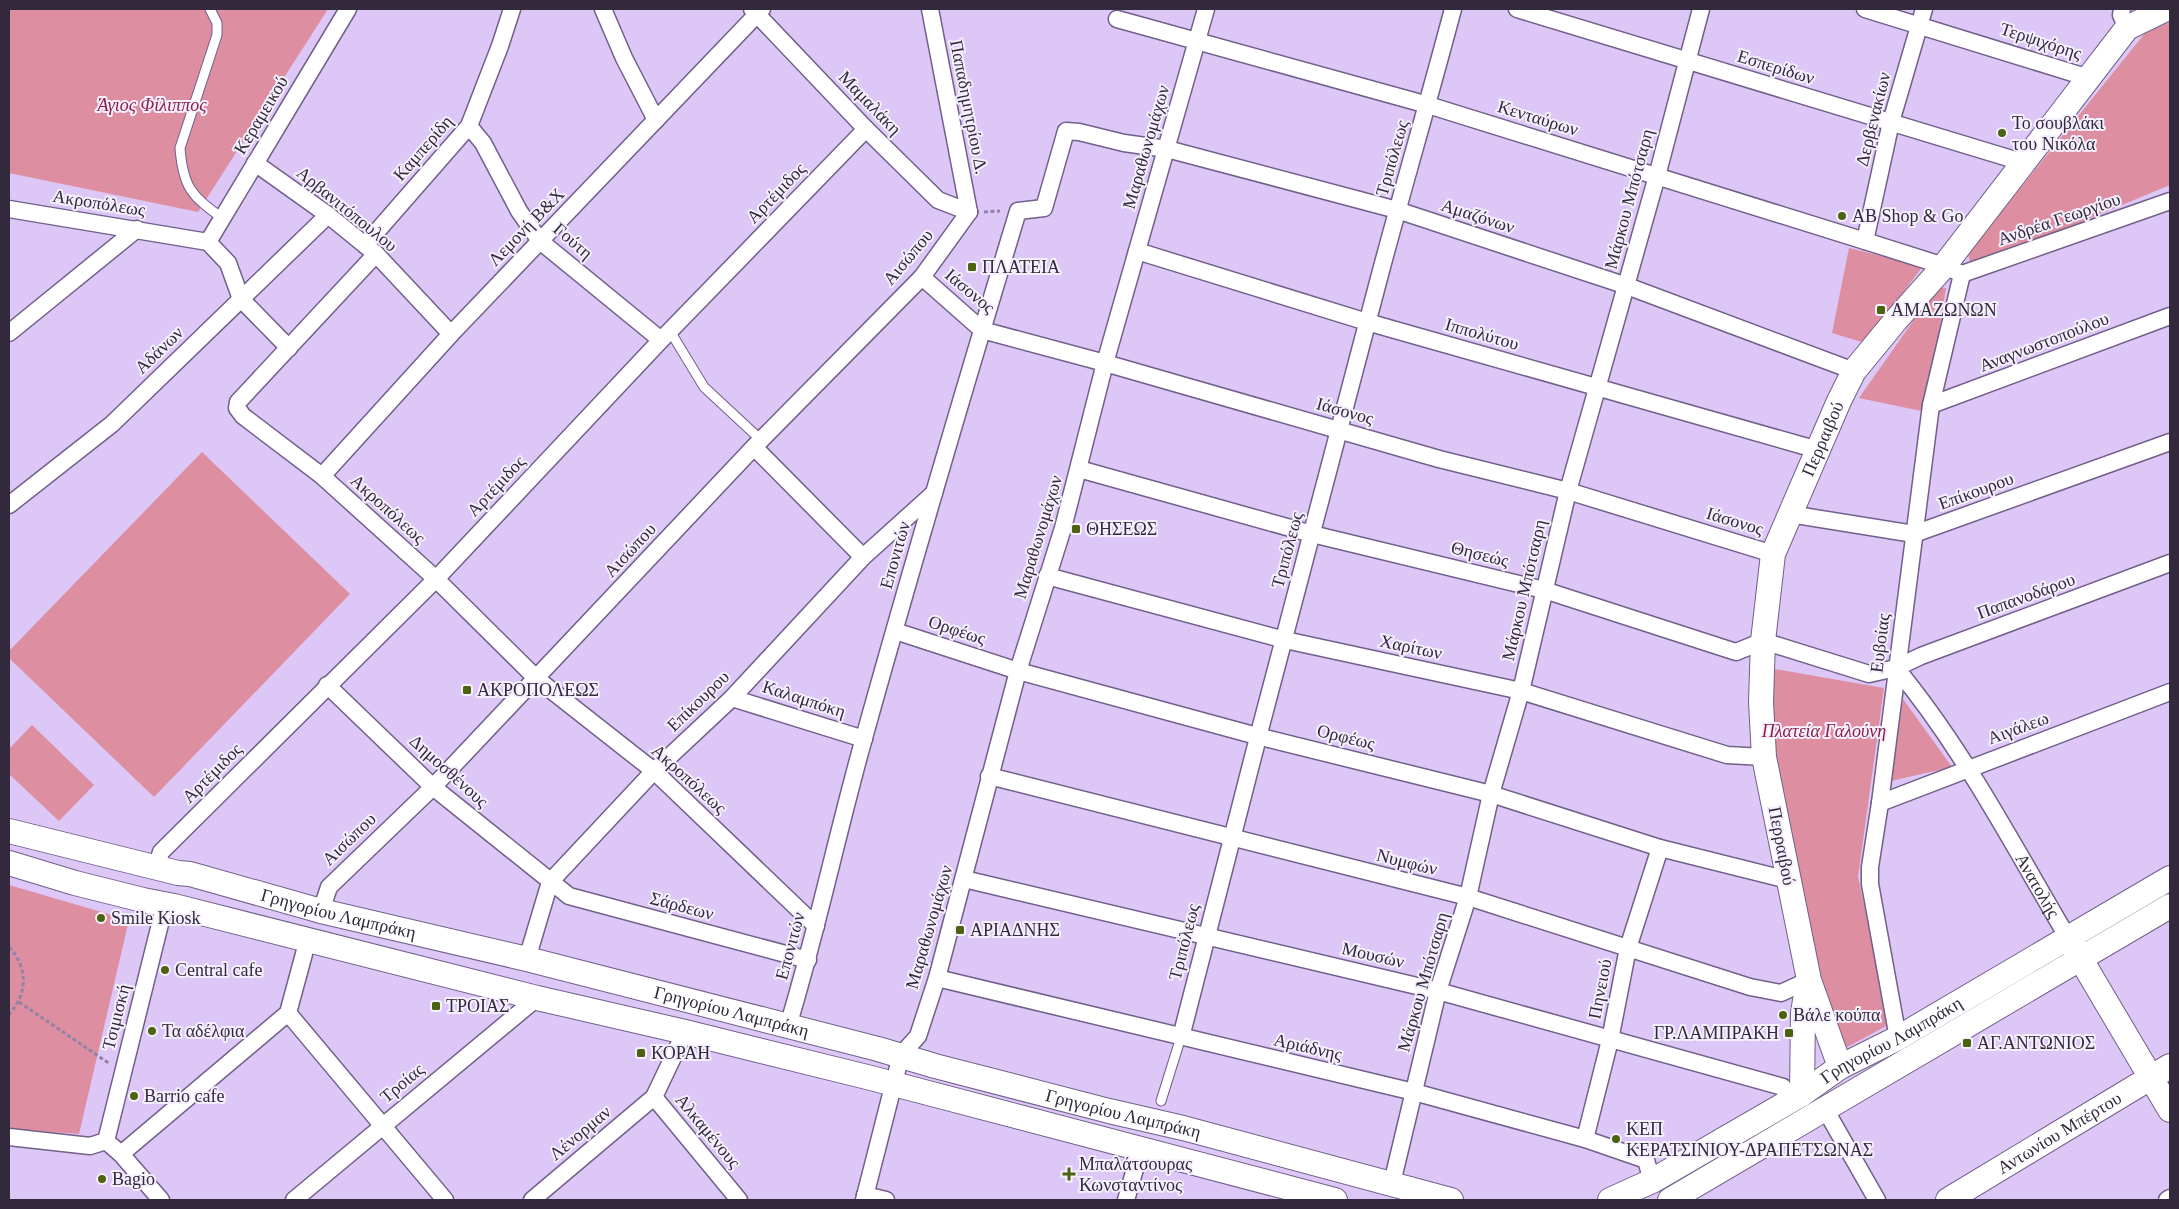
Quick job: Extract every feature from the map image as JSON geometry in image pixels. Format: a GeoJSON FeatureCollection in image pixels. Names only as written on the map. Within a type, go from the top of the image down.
{"type":"FeatureCollection","features":[{"type":"Feature","properties":{"kind":"main road","name":"Περραιβού"},"geometry":{"type":"LineString","coordinates":[[1840,1067],[1809,980],[1764,757],[1761,702],[1763,641],[1774,554],[1854,371],[1896,320],[1953,270],[2025,163],[2089,78],[2125,18],[2166,9]]}},
{"type":"Feature","properties":{"kind":"main road","name":"Γρηγορίου Λαμπράκη"},"geometry":{"type":"LineString","coordinates":[[9,831],[156,868],[190,874],[321,912],[527,959],[788,1026],[898,1070],[1142,1148],[1335,1200]]}},
{"type":"Feature","properties":{"kind":"main road","name":"Γρηγορίου Λαμπράκη"},"geometry":{"type":"LineString","coordinates":[[9,863],[75,883],[308,939],[537,998],[685,1032],[898,1070],[935,1066],[1392,1183],[1451,1200]]}},
{"type":"Feature","properties":{"kind":"main road","name":"Γρηγορίου Λαμπράκη"},"geometry":{"type":"LineString","coordinates":[[1610,1200],[1652,1181],[1796,1098],[1840,1067],[1898,1038],[2170,878]]}},
{"type":"Feature","properties":{"kind":"main road","name":"Γρηγορίου Λαμπράκη"},"geometry":{"type":"LineString","coordinates":[[1670,1200],[2170,906]]}},
{"type":"Feature","properties":{"kind":"main road","name":"Ανατολής"},"geometry":{"type":"LineString","coordinates":[[2068,938],[2160,1071],[2170,1110]]}},
{"type":"Feature","properties":{"kind":"main road","name":"Περραιβού"},"geometry":{"type":"LineString","coordinates":[[1796,1098],[1803,1013],[1809,980]]}},
{"type":"Feature","properties":{"kind":"main road","name":"Αντωνίου Μπέρτου"},"geometry":{"type":"LineString","coordinates":[[1948,1200],[2160,1071]]}},
{"type":"Feature","properties":{"kind":"street","name":"Κεραμεικού"},"geometry":{"type":"LineString","coordinates":[[208,242],[348,9]]}},
{"type":"Feature","properties":{"kind":"street","name":"Καμπερίδη"},"geometry":{"type":"LineString","coordinates":[[289,348],[469,126],[500,46],[512,9]]}},
{"type":"Feature","properties":{"kind":"street"},"geometry":{"type":"LineString","coordinates":[[603,9],[624,58],[656,120]]}},
{"type":"Feature","properties":{"kind":"street","name":"Παπαδημητρίου Δ."},"geometry":{"type":"LineString","coordinates":[[930,9],[969,212]]}},
{"type":"Feature","properties":{"kind":"street","name":"Μαραθωνομάχων"},"geometry":{"type":"LineString","coordinates":[[898,1070],[918,1036],[937,978],[948,930],[964,879],[989,776],[1018,671],[1063,528],[1106,363],[1206,9]]}},
{"type":"Feature","properties":{"kind":"street","name":"Τριπόλεως"},"geometry":{"type":"LineString","coordinates":[[1181,1037],[1367,322],[1453,9]]}},
{"type":"Feature","properties":{"kind":"street","name":"Εσπερίδων"},"geometry":{"type":"LineString","coordinates":[[1516,9],[2025,163]]}},
{"type":"Feature","properties":{"kind":"street","name":"Μάρκου Μπότσαρη"},"geometry":{"type":"LineString","coordinates":[[1392,1183],[1438,991],[1468,897],[1491,794],[1521,691],[1568,490],[1658,176],[1686,61],[1701,9]]}},
{"type":"Feature","properties":{"kind":"street","name":"Τερψιχόρης"},"geometry":{"type":"LineString","coordinates":[[1865,9],[1921,16],[2089,78]]}},
{"type":"Feature","properties":{"kind":"street","name":"Λεμονή Β&Χ"},"geometry":{"type":"LineString","coordinates":[[322,476],[451,334],[656,120],[757,11]]}},
{"type":"Feature","properties":{"kind":"street","name":"Μαμαλάκη"},"geometry":{"type":"LineString","coordinates":[[757,11],[866,129],[938,200],[969,212]]}},
{"type":"Feature","properties":{"kind":"street","name":"Δερβενακίων"},"geometry":{"type":"LineString","coordinates":[[1865,241],[1891,122],[1921,16]]}},
{"type":"Feature","properties":{"kind":"street","name":"Κενταύρων"},"geometry":{"type":"LineString","coordinates":[[1117,19],[1428,105],[1953,270]]}},
{"type":"Feature","properties":{"kind":"street","name":"Γούτη"},"geometry":{"type":"LineString","coordinates":[[469,126],[483,143],[519,211],[540,241],[665,335]]}},
{"type":"Feature","properties":{"kind":"street","name":"Αρτέμιδος"},"geometry":{"type":"LineString","coordinates":[[156,868],[161,852],[327,685],[436,579],[665,335],[866,129]]}},
{"type":"Feature","properties":{"kind":"street","name":"Αμαζόνων"},"geometry":{"type":"LineString","coordinates":[[1018,211],[1044,208],[1066,132],[1079,132],[1124,143],[1167,149],[1397,210],[1627,286],[1854,371]]}},
{"type":"Feature","properties":{"kind":"street","name":"Αρβανιτόπουλου"},"geometry":{"type":"LineString","coordinates":[[255,163],[328,214],[370,250],[451,334]]}},
{"type":"Feature","properties":{"kind":"street","name":"Ανδρέα Γεωργίου"},"geometry":{"type":"LineString","coordinates":[[1953,270],[2170,201]]}},
{"type":"Feature","properties":{"kind":"street","name":"Ακροπόλεως"},"geometry":{"type":"LineString","coordinates":[[9,208],[208,242]]}},
{"type":"Feature","properties":{"kind":"street","name":"Επονιτών"},"geometry":{"type":"LineString","coordinates":[[788,1026],[808,960],[864,739],[1018,211]]}},
{"type":"Feature","properties":{"kind":"street","name":"Αισώπου"},"geometry":{"type":"LineString","coordinates":[[321,912],[329,887],[433,787],[757,444],[922,277],[969,212]]}},
{"type":"Feature","properties":{"kind":"street","name":"Αδάνων"},"geometry":{"type":"LineString","coordinates":[[9,505],[112,424],[328,214]]}},
{"type":"Feature","properties":{"kind":"street"},"geometry":{"type":"LineString","coordinates":[[9,332],[137,229]]}},
{"type":"Feature","properties":{"kind":"street"},"geometry":{"type":"LineString","coordinates":[[208,242],[228,263],[241,299],[289,348]]}},
{"type":"Feature","properties":{"kind":"street","name":"Ιππολύτου"},"geometry":{"type":"LineString","coordinates":[[1137,251],[1367,322],[1818,450]]}},
{"type":"Feature","properties":{"kind":"street","name":"Ευβοίας"},"geometry":{"type":"LineString","coordinates":[[1898,1038],[1870,884],[1870,867],[1880,803],[1931,405],[1953,270]]}},
{"type":"Feature","properties":{"kind":"street","name":"Ιάσονος"},"geometry":{"type":"LineString","coordinates":[[922,277],[982,330],[1106,363],[1438,459],[1568,490],[1774,554]]}},
{"type":"Feature","properties":{"kind":"street","name":"Αναγνωστοπούλου"},"geometry":{"type":"LineString","coordinates":[[1931,405],[2170,316]]}},
{"type":"Feature","properties":{"kind":"street","name":"Ακροπόλεως"},"geometry":{"type":"LineString","coordinates":[[289,348],[238,402],[237,408],[242,416],[322,476],[436,579],[537,679],[654,771],[816,926]]}},
{"type":"Feature","properties":{"kind":"street","name":"Επίκουρου"},"geometry":{"type":"LineString","coordinates":[[1790,514],[1914,534],[2170,442]]}},
{"type":"Feature","properties":{"kind":"street","name":"Γούτη"},"geometry":{"type":"LineString","coordinates":[[757,444],[863,557]]}},
{"type":"Feature","properties":{"kind":"street","name":"Θησεώς"},"geometry":{"type":"LineString","coordinates":[[1079,469],[1312,534],[1544,590],[1736,652],[1763,641]]}},
{"type":"Feature","properties":{"kind":"street","name":"Επίκουρου"},"geometry":{"type":"LineString","coordinates":[[527,959],[550,882],[654,771],[732,698],[863,557],[934,494]]}},
{"type":"Feature","properties":{"kind":"street","name":"Παπανοδάρου"},"geometry":{"type":"LineString","coordinates":[[1896,668],[1921,656],[2170,564]]}},
{"type":"Feature","properties":{"kind":"street","name":"Χαρίτων"},"geometry":{"type":"LineString","coordinates":[[1047,576],[1284,640],[1521,691],[1727,755],[1764,757]]}},
{"type":"Feature","properties":{"kind":"street","name":"Ορφέως"},"geometry":{"type":"LineString","coordinates":[[895,631],[1018,671],[1258,736],[1491,794],[1660,848],[1788,880]]}},
{"type":"Feature","properties":{"kind":"street"},"geometry":{"type":"LineString","coordinates":[[1763,641],[1869,674],[1896,668]]}},
{"type":"Feature","properties":{"kind":"street","name":"Ανατολής"},"geometry":{"type":"LineString","coordinates":[[1896,668],[1914,689],[1967,768],[2068,938]]}},
{"type":"Feature","properties":{"kind":"street","name":"Δημοσθένους"},"geometry":{"type":"LineString","coordinates":[[327,685],[433,787],[550,882]]}},
{"type":"Feature","properties":{"kind":"street","name":"Αιγάλεω"},"geometry":{"type":"LineString","coordinates":[[1880,803],[1967,768],[2170,692]]}},
{"type":"Feature","properties":{"kind":"street","name":"Καλαμπόκη"},"geometry":{"type":"LineString","coordinates":[[732,698],[864,739]]}},
{"type":"Feature","properties":{"kind":"street","name":"Νυμφών"},"geometry":{"type":"LineString","coordinates":[[989,776],[1231,839],[1468,897],[1750,987],[1781,994],[1809,980]]}},
{"type":"Feature","properties":{"kind":"street","name":"Πηνειού"},"geometry":{"type":"LineString","coordinates":[[1586,1139],[1610,1040],[1628,948],[1660,848]]}},
{"type":"Feature","properties":{"kind":"street","name":"Μουσών"},"geometry":{"type":"LineString","coordinates":[[964,879],[1438,991],[1610,1040],[1783,1086],[1796,1098]]}},
{"type":"Feature","properties":{"kind":"street","name":"Σάρδεων"},"geometry":{"type":"LineString","coordinates":[[550,882],[569,896],[808,960]]}},
{"type":"Feature","properties":{"kind":"street","name":"Τσιμισκή"},"geometry":{"type":"LineString","coordinates":[[98,1143],[122,1073],[165,904]]}},
{"type":"Feature","properties":{"kind":"street"},"geometry":{"type":"LineString","coordinates":[[120,1154],[288,1013],[308,939]]}},
{"type":"Feature","properties":{"kind":"street","name":"Αριάδνης"},"geometry":{"type":"LineString","coordinates":[[937,978],[1414,1092],[1586,1139],[1646,1160],[1652,1181]]}},
{"type":"Feature","properties":{"kind":"street","name":"Τροίας"},"geometry":{"type":"LineString","coordinates":[[294,1200],[537,998]]}},
{"type":"Feature","properties":{"kind":"street"},"geometry":{"type":"LineString","coordinates":[[288,1013],[445,1200]]}},
{"type":"Feature","properties":{"kind":"street","name":"Αλκαμένους"},"geometry":{"type":"LineString","coordinates":[[685,1032],[654,1097],[739,1200]]}},
{"type":"Feature","properties":{"kind":"street"},"geometry":{"type":"LineString","coordinates":[[886,1200],[864,1197],[898,1070]]}},
{"type":"Feature","properties":{"kind":"street","name":"Λένορμαν"},"geometry":{"type":"LineString","coordinates":[[532,1200],[654,1097]]}},
{"type":"Feature","properties":{"kind":"street"},"geometry":{"type":"LineString","coordinates":[[1825,1109],[1876,1200]]}},
{"type":"Feature","properties":{"kind":"street"},"geometry":{"type":"LineString","coordinates":[[9,1137],[98,1143],[120,1154],[161,1200]]}},
{"type":"Feature","properties":{"kind":"street"},"geometry":{"type":"LineString","coordinates":[[1126,1200],[1142,1148]]}},
{"type":"Feature","properties":{"kind":"lane"},"geometry":{"type":"LineString","coordinates":[[210,9],[218,23],[217,35],[180,148],[181,168],[188,186],[197,200],[222,218]]}},
{"type":"Feature","properties":{"kind":"lane","name":"Γούτη"},"geometry":{"type":"LineString","coordinates":[[665,335],[704,387],[757,444]]}},
{"type":"Feature","properties":{"kind":"lane","name":"Τριπόλεως"},"geometry":{"type":"LineString","coordinates":[[1161,1101],[1181,1037]]}},
{"type":"Feature","properties":{"kind":"path"},"geometry":{"type":"LineString","coordinates":[[969,212],[1018,211]]}},
{"type":"Feature","properties":{"kind":"path"},"geometry":{"type":"LineString","coordinates":[[9,947],[16,954],[22,966],[24,980],[19,1002],[9,1014]]}},
{"type":"Feature","properties":{"kind":"path"},"geometry":{"type":"LineString","coordinates":[[19,1002],[122,1073]]}},
{"type":"Feature","properties":{"kind":"green space","name":"Άγιος Φίλιππος"},"geometry":{"type":"Polygon","coordinates":[[[9,9],[328,9],[198,212],[9,173],[9,9]]]}},
{"type":"Feature","properties":{"kind":"green space"},"geometry":{"type":"Polygon","coordinates":[[[2170,22],[2170,185],[1971,268],[1968,253],[2145,33],[2170,22]]]}},
{"type":"Feature","properties":{"kind":"green space"},"geometry":{"type":"Polygon","coordinates":[[[1849,248],[1923,266],[1865,343],[1832,333],[1849,248]]]}},
{"type":"Feature","properties":{"kind":"green space"},"geometry":{"type":"Polygon","coordinates":[[[1937,287],[1946,288],[1926,412],[1859,398],[1937,287]]]}},
{"type":"Feature","properties":{"kind":"green space"},"geometry":{"type":"Polygon","coordinates":[[[202,452],[350,594],[154,797],[9,658],[9,651],[202,452]]]}},
{"type":"Feature","properties":{"kind":"green space","name":"Πλατεία Γαλούνη"},"geometry":{"type":"Polygon","coordinates":[[[1763,667],[1884,688],[1858,877],[1879,971],[1888,1025],[1840,1051],[1809,929],[1768,715],[1763,667]]]}},
{"type":"Feature","properties":{"kind":"green space"},"geometry":{"type":"Polygon","coordinates":[[[1903,699],[1952,767],[1891,781],[1903,699]]]}},
{"type":"Feature","properties":{"kind":"green space"},"geometry":{"type":"Polygon","coordinates":[[[32,725],[94,785],[59,821],[9,774],[9,749],[32,725]]]}},
{"type":"Feature","properties":{"kind":"green space"},"geometry":{"type":"Polygon","coordinates":[[[9,885],[129,920],[79,1134],[9,1129],[9,885]]]}},
{"type":"Feature","properties":{"kind":"place","name":"Το σουβλάκι του Νικόλα"},"geometry":{"type":"Point","coordinates":[2002,133]}},
{"type":"Feature","properties":{"kind":"place","name":"AB Shop & Go"},"geometry":{"type":"Point","coordinates":[1842,216]}},
{"type":"Feature","properties":{"kind":"place","name":"ΠΛΑΤΕΙΑ"},"geometry":{"type":"Point","coordinates":[972,267]}},
{"type":"Feature","properties":{"kind":"place","name":"ΑΜΑΖΩΝΩΝ"},"geometry":{"type":"Point","coordinates":[1881,310]}},
{"type":"Feature","properties":{"kind":"place","name":"ΘΗΣΕΩΣ"},"geometry":{"type":"Point","coordinates":[1076,529]}},
{"type":"Feature","properties":{"kind":"place","name":"ΑΚΡΟΠΟΛΕΩΣ"},"geometry":{"type":"Point","coordinates":[467,690]}},
{"type":"Feature","properties":{"kind":"place","name":"Smile Kiosk"},"geometry":{"type":"Point","coordinates":[101,918]}},
{"type":"Feature","properties":{"kind":"place","name":"ΑΡΙΑΔΝΗΣ"},"geometry":{"type":"Point","coordinates":[960,930]}},
{"type":"Feature","properties":{"kind":"place","name":"Central cafe"},"geometry":{"type":"Point","coordinates":[165,970]}},
{"type":"Feature","properties":{"kind":"place","name":"ΤΡΟΙΑΣ"},"geometry":{"type":"Point","coordinates":[436,1006]}},
{"type":"Feature","properties":{"kind":"place","name":"Βάλε κούπα"},"geometry":{"type":"Point","coordinates":[1783,1015]}},
{"type":"Feature","properties":{"kind":"place","name":"Τα αδέλφια"},"geometry":{"type":"Point","coordinates":[152,1031]}},
{"type":"Feature","properties":{"kind":"place","name":"ΓΡ.ΛΑΜΠΡΑΚΗ"},"geometry":{"type":"Point","coordinates":[1789,1033]}},
{"type":"Feature","properties":{"kind":"place","name":"ΑΓ.ΑΝΤΩΝΙΟΣ"},"geometry":{"type":"Point","coordinates":[1967,1043]}},
{"type":"Feature","properties":{"kind":"place","name":"ΚΟΡΑΗ"},"geometry":{"type":"Point","coordinates":[641,1053]}},
{"type":"Feature","properties":{"kind":"place","name":"Barrio cafe"},"geometry":{"type":"Point","coordinates":[134,1096]}},
{"type":"Feature","properties":{"kind":"place","name":"ΚΕΠ ΚΕΡΑΤΣΙΝΙΟΥ-ΔΡΑΠΕΤΣΩΝΑΣ"},"geometry":{"type":"Point","coordinates":[1616,1139]}},
{"type":"Feature","properties":{"kind":"place","name":"Μπαλάτσουρας Κωνσταντίνος"},"geometry":{"type":"Point","coordinates":[1069,1174]}},
{"type":"Feature","properties":{"kind":"place","name":"Bagio"},"geometry":{"type":"Point","coordinates":[102,1179]}}]}
